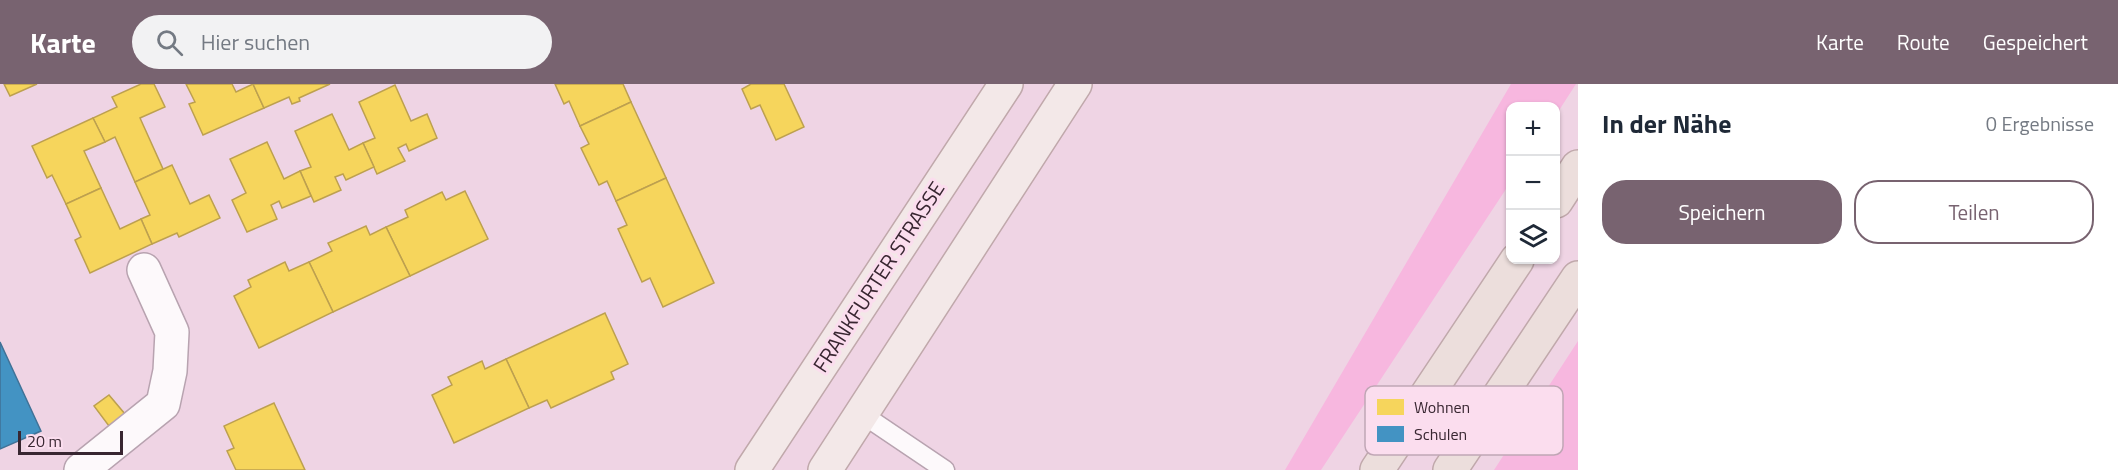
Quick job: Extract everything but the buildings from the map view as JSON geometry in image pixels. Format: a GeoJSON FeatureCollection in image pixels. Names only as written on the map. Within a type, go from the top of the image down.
{"type":"FeatureCollection","features":[{"type":"Feature","properties":{"kind":"highway"},"geometry":{"type":"LineString","coordinates":[[1560,195],[1578,168]]}},
{"type":"Feature","properties":{"kind":"highway"},"geometry":{"type":"LineString","coordinates":[[1433,386],[1514,264]]}},
{"type":"Feature","properties":{"kind":"highway"},"geometry":{"type":"LineString","coordinates":[[1506,386],[1578,278]]}},
{"type":"Feature","properties":{"kind":"highway"},"geometry":{"type":"LineString","coordinates":[[1377,470],[1387,455]]}},
{"type":"Feature","properties":{"kind":"highway"},"geometry":{"type":"LineString","coordinates":[[1450,470],[1460,455]]}},
{"type":"Feature","properties":{"kind":"main road","name":"FRANKFURTER STRASSE"},"geometry":{"type":"LineString","coordinates":[[752,470],[1006,84]]}},
{"type":"Feature","properties":{"kind":"main road"},"geometry":{"type":"LineString","coordinates":[[825,470],[1075,84]]}},
{"type":"Feature","properties":{"kind":"street"},"geometry":{"type":"LineString","coordinates":[[81,470],[163,404],[170,371],[172,332],[144,270]]}},
{"type":"Feature","properties":{"kind":"lane"},"geometry":{"type":"LineString","coordinates":[[862,414],[945,470]]}},
{"type":"Feature","properties":{"kind":"shaded area"},"geometry":{"type":"Polygon","coordinates":[[[1511,84],[1576,84],[1560,109],[1560,102],[1506,102],[1506,189],[1376,386],[1365,386],[1365,403],[1321,470],[1285,470],[1511,84]]]}},
{"type":"Feature","properties":{"kind":"shaded area"},"geometry":{"type":"Polygon","coordinates":[[[1578,341],[1578,470],[1494,470],[1504,455],[1563,455],[1563,386],[1549,386],[1578,341]]]}}]}
